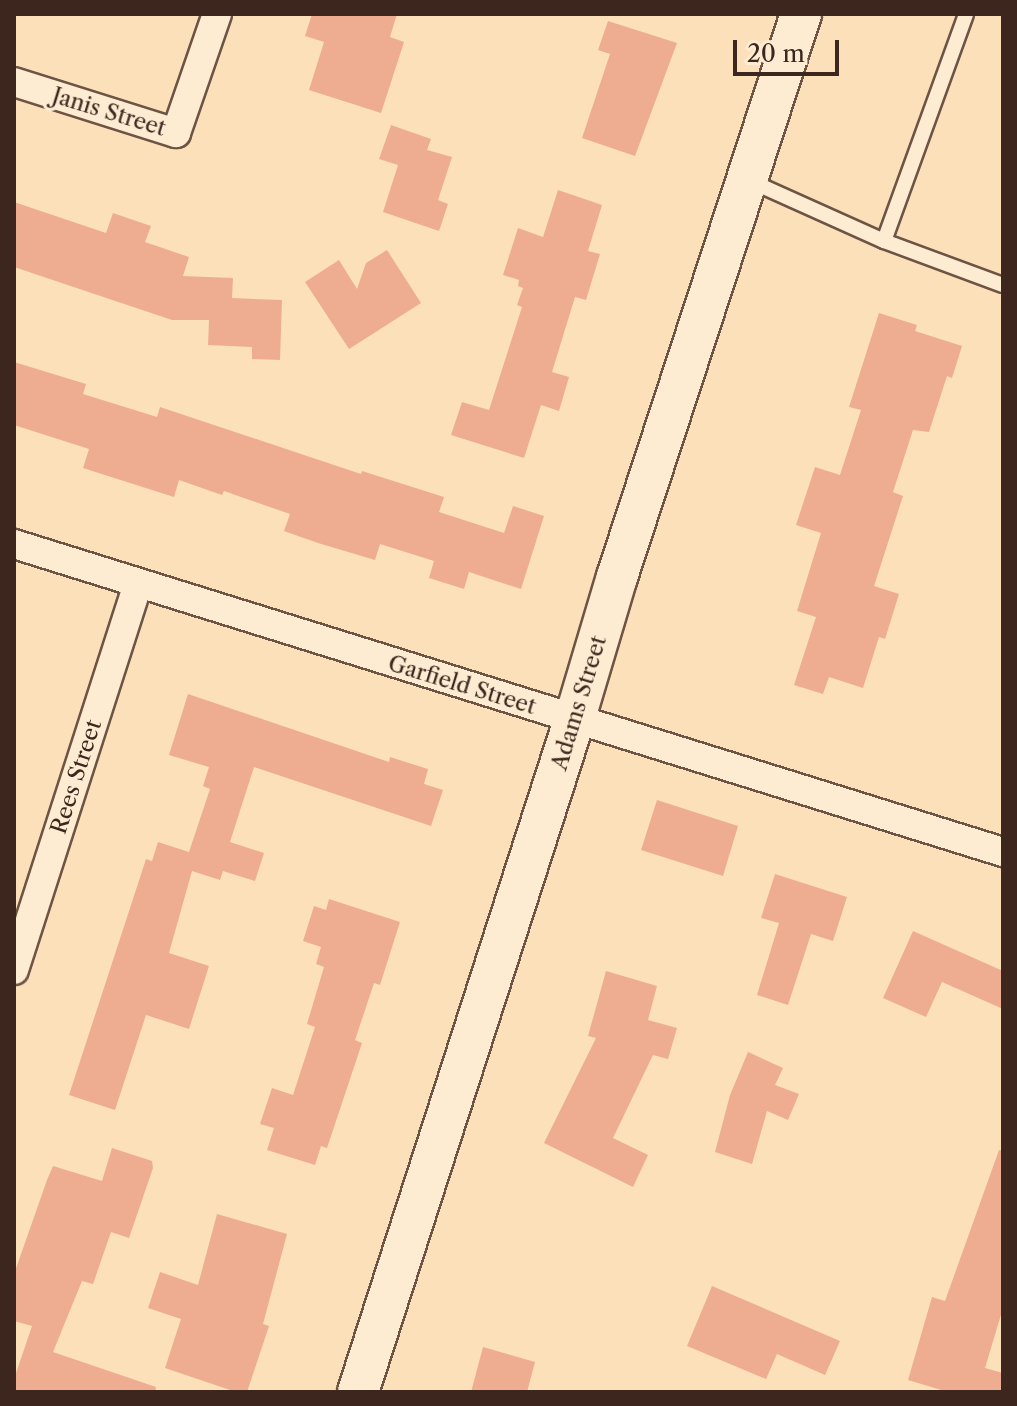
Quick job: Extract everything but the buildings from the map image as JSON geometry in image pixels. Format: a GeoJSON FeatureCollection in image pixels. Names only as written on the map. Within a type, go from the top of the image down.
{"type":"FeatureCollection","features":[{"type":"Feature","properties":{"kind":"main road","name":"Adams Street"},"geometry":{"type":"LineString","coordinates":[[358,1392],[574,721],[617,577],[801,14]]}},
{"type":"Feature","properties":{"kind":"street","name":"Janis Street"},"geometry":{"type":"LineString","coordinates":[[14,82],[176,133],[217,14]]}},
{"type":"Feature","properties":{"kind":"street","name":"Garfield Street"},"geometry":{"type":"LineString","coordinates":[[14,544],[574,721],[1003,852]]}},
{"type":"Feature","properties":{"kind":"street","name":"Rees Street"},"geometry":{"type":"LineString","coordinates":[[14,970],[138,584]]}},
{"type":"Feature","properties":{"kind":"lane"},"geometry":{"type":"LineString","coordinates":[[884,241],[966,14]]}},
{"type":"Feature","properties":{"kind":"lane"},"geometry":{"type":"LineString","coordinates":[[748,180],[884,241],[1003,285]]}}]}
